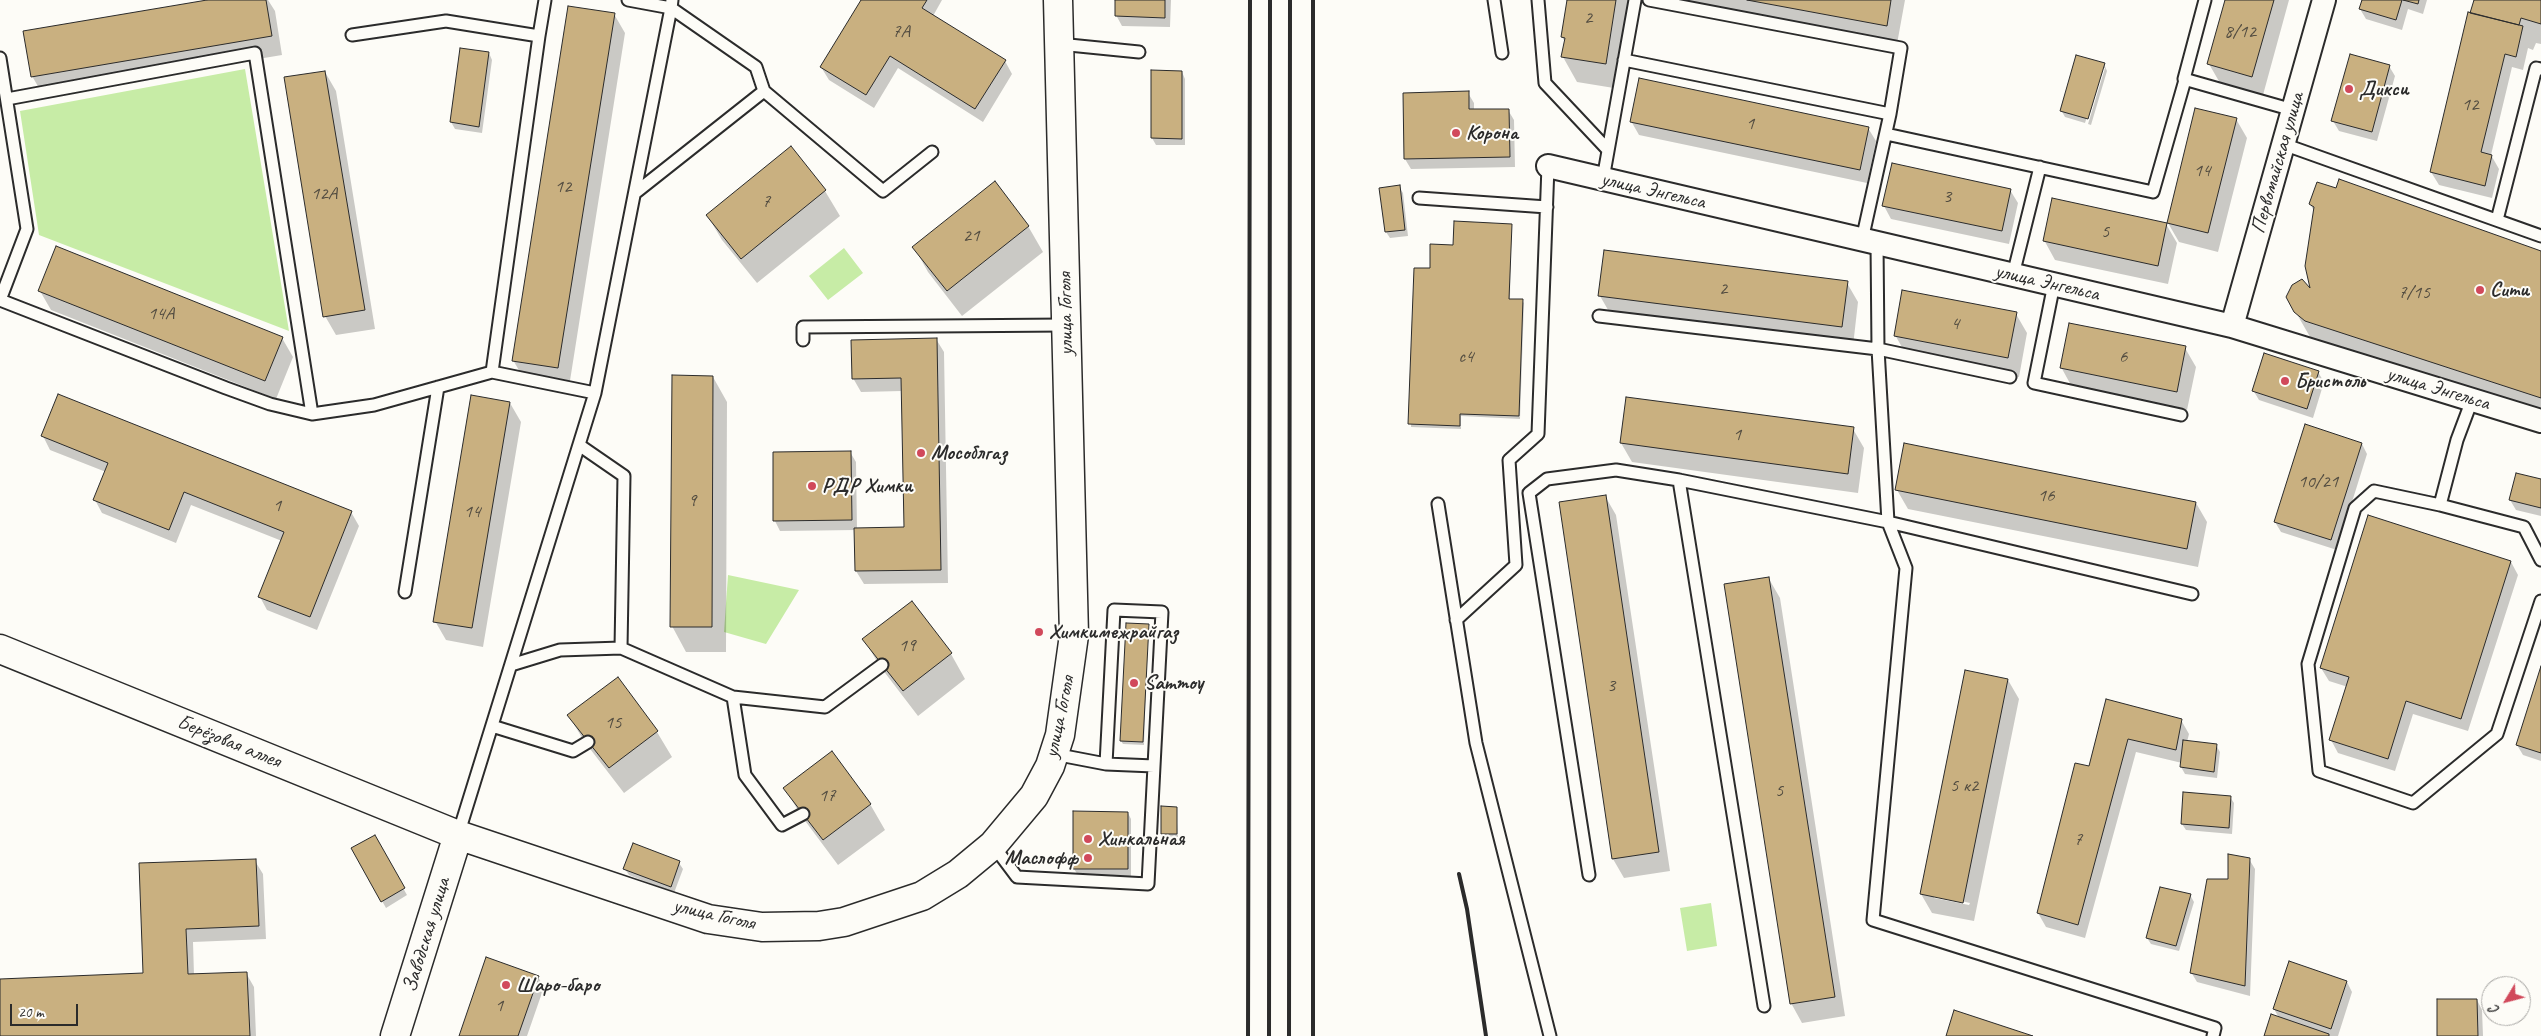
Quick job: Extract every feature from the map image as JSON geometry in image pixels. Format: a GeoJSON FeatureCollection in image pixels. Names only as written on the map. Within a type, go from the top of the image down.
{"type":"FeatureCollection","features":[{"type":"Feature","properties":{"kind":"street","name":"улица Гоголя"},"geometry":{"type":"LineString","coordinates":[[458,834],[708,919],[762,927],[797,928],[844,922],[922,896],[958,874],[993,845],[1034,796],[1050,766],[1054,754],[1066,705],[1074,635],[1058,0]]}},
{"type":"Feature","properties":{"kind":"street","name":"Первомайская улица"},"geometry":{"type":"LineString","coordinates":[[2232,326],[2324,0]]}},
{"type":"Feature","properties":{"kind":"street","name":"улица Энгельса"},"geometry":{"type":"LineString","coordinates":[[1548,166],[2232,326],[2541,421]]}},
{"type":"Feature","properties":{"kind":"street","name":"Берёзовая аллея"},"geometry":{"type":"LineString","coordinates":[[0,649],[458,834]]}},
{"type":"Feature","properties":{"kind":"street","name":"Заводская улица"},"geometry":{"type":"LineString","coordinates":[[395,1036],[458,834]]}},
{"type":"Feature","properties":{"kind":"lane"},"geometry":{"type":"LineString","coordinates":[[492,372],[545,0]]}},
{"type":"Feature","properties":{"kind":"lane"},"geometry":{"type":"LineString","coordinates":[[628,0],[671,4],[756,67],[764,91],[883,191],[932,152]]}},
{"type":"Feature","properties":{"kind":"lane"},"geometry":{"type":"LineString","coordinates":[[1494,0],[1502,53]]}},
{"type":"Feature","properties":{"kind":"lane"},"geometry":{"type":"LineString","coordinates":[[1538,0],[1545,83],[1608,150]]}},
{"type":"Feature","properties":{"kind":"lane"},"geometry":{"type":"LineString","coordinates":[[1603,179],[1635,0]]}},
{"type":"Feature","properties":{"kind":"lane"},"geometry":{"type":"LineString","coordinates":[[1649,0],[1901,48],[1870,242],[1888,522],[1906,568],[1873,920],[2215,1028],[2213,1036]]}},
{"type":"Feature","properties":{"kind":"lane"},"geometry":{"type":"LineString","coordinates":[[1886,134],[2153,192],[2185,80],[2205,0]]}},
{"type":"Feature","properties":{"kind":"lane"},"geometry":{"type":"LineString","coordinates":[[458,834],[595,393],[671,4]]}},
{"type":"Feature","properties":{"kind":"lane"},"geometry":{"type":"LineString","coordinates":[[352,35],[446,21],[539,36]]}},
{"type":"Feature","properties":{"kind":"lane"},"geometry":{"type":"LineString","coordinates":[[1059,44],[1139,52]]}},
{"type":"Feature","properties":{"kind":"lane"},"geometry":{"type":"LineString","coordinates":[[7,99],[255,53],[312,414]]}},
{"type":"Feature","properties":{"kind":"lane"},"geometry":{"type":"LineString","coordinates":[[0,58],[27,229],[0,300],[226,388],[270,404],[312,414],[374,405],[492,372],[595,393]]}},
{"type":"Feature","properties":{"kind":"lane"},"geometry":{"type":"LineString","coordinates":[[1624,60],[1890,114]]}},
{"type":"Feature","properties":{"kind":"lane"},"geometry":{"type":"LineString","coordinates":[[2497,220],[2536,68],[2541,69]]}},
{"type":"Feature","properties":{"kind":"lane"},"geometry":{"type":"LineString","coordinates":[[2185,80],[2293,110]]}},
{"type":"Feature","properties":{"kind":"lane"},"geometry":{"type":"LineString","coordinates":[[635,193],[764,91]]}},
{"type":"Feature","properties":{"kind":"lane"},"geometry":{"type":"LineString","coordinates":[[2283,144],[2541,236]]}},
{"type":"Feature","properties":{"kind":"lane"},"geometry":{"type":"LineString","coordinates":[[1456,620],[1516,565],[1508,460],[1538,434],[1548,166]]}},
{"type":"Feature","properties":{"kind":"lane"},"geometry":{"type":"LineString","coordinates":[[2013,275],[2040,168]]}},
{"type":"Feature","properties":{"kind":"lane"},"geometry":{"type":"LineString","coordinates":[[1420,198],[1547,206]]}},
{"type":"Feature","properties":{"kind":"lane"},"geometry":{"type":"LineString","coordinates":[[2054,284],[2034,383],[2181,415]]}},
{"type":"Feature","properties":{"kind":"lane"},"geometry":{"type":"LineString","coordinates":[[1599,316],[1878,349],[2010,377]]}},
{"type":"Feature","properties":{"kind":"lane"},"geometry":{"type":"LineString","coordinates":[[803,340],[803,327],[1066,325]]}},
{"type":"Feature","properties":{"kind":"lane"},"geometry":{"type":"LineString","coordinates":[[405,592],[438,387]]}},
{"type":"Feature","properties":{"kind":"lane"},"geometry":{"type":"LineString","coordinates":[[2440,505],[2457,440],[2472,400]]}},
{"type":"Feature","properties":{"kind":"lane"},"geometry":{"type":"LineString","coordinates":[[579,445],[624,476],[621,648]]}},
{"type":"Feature","properties":{"kind":"lane"},"geometry":{"type":"LineString","coordinates":[[1589,875],[1528,493],[1547,479],[1616,470],[1679,480],[1888,522],[2192,594]]}},
{"type":"Feature","properties":{"kind":"lane"},"geometry":{"type":"LineString","coordinates":[[1679,480],[1764,1006]]}},
{"type":"Feature","properties":{"kind":"lane"},"geometry":{"type":"LineString","coordinates":[[2541,560],[2524,527],[2440,505],[2374,491],[2355,508],[2308,664],[2319,771],[2413,803],[2497,734],[2541,601]]}},
{"type":"Feature","properties":{"kind":"lane"},"geometry":{"type":"LineString","coordinates":[[1438,504],[1476,743],[1550,1036]]}},
{"type":"Feature","properties":{"kind":"lane"},"geometry":{"type":"LineString","coordinates":[[993,845],[1017,877],[1148,884],[1162,612],[1114,610],[1106,764]]}},
{"type":"Feature","properties":{"kind":"lane"},"geometry":{"type":"LineString","coordinates":[[510,666],[560,650],[621,648],[733,697],[825,707],[882,665]]}},
{"type":"Feature","properties":{"kind":"lane"},"geometry":{"type":"LineString","coordinates":[[733,697],[746,775],[782,825],[803,814]]}},
{"type":"Feature","properties":{"kind":"lane"},"geometry":{"type":"LineString","coordinates":[[492,726],[573,751],[588,742]]}},
{"type":"Feature","properties":{"kind":"lane"},"geometry":{"type":"LineString","coordinates":[[1054,754],[1106,764],[1154,766]]}},
{"type":"Feature","properties":{"kind":"green space"},"geometry":{"type":"Polygon","coordinates":[[[245,69],[289,331],[39,235],[20,111],[245,69]]]}},
{"type":"Feature","properties":{"kind":"green space"},"geometry":{"type":"Polygon","coordinates":[[[844,248],[863,273],[828,300],[809,276],[844,248]]]}},
{"type":"Feature","properties":{"kind":"green space"},"geometry":{"type":"Polygon","coordinates":[[[728,575],[799,590],[766,644],[724,632],[728,575]]]}},
{"type":"Feature","properties":{"kind":"green space"},"geometry":{"type":"Polygon","coordinates":[[[1711,903],[1717,946],[1687,951],[1680,908],[1711,903]]]}},
{"type":"Feature","properties":{"kind":"building"},"geometry":{"type":"Polygon","coordinates":[[[207,0],[266,0],[272,36],[31,77],[23,31],[207,0]]]}},
{"type":"Feature","properties":{"kind":"building"},"geometry":{"type":"Polygon","coordinates":[[[861,0],[927,0],[922,8],[1006,60],[975,109],[890,56],[866,95],[820,67],[861,0]]]}},
{"type":"Feature","properties":{"kind":"building"},"geometry":{"type":"Polygon","coordinates":[[[1115,0],[1165,0],[1165,18],[1115,16],[1115,0]]]}},
{"type":"Feature","properties":{"kind":"building"},"geometry":{"type":"Polygon","coordinates":[[[1567,0],[1616,0],[1606,64],[1561,57],[1565,38],[1561,37],[1567,0]]]}},
{"type":"Feature","properties":{"kind":"building"},"geometry":{"type":"Polygon","coordinates":[[[1747,0],[1891,0],[1887,26],[1747,0]]]}},
{"type":"Feature","properties":{"kind":"building"},"geometry":{"type":"Polygon","coordinates":[[[2225,0],[2274,0],[2252,77],[2207,64],[2225,0]]]}},
{"type":"Feature","properties":{"kind":"building"},"geometry":{"type":"Polygon","coordinates":[[[2362,0],[2402,0],[2396,20],[2359,9],[2362,0]]]}},
{"type":"Feature","properties":{"kind":"building"},"geometry":{"type":"Polygon","coordinates":[[[2403,0],[2419,0],[2418,4],[2403,0]]]}},
{"type":"Feature","properties":{"kind":"building"},"geometry":{"type":"Polygon","coordinates":[[[2474,0],[2541,0],[2541,24],[2521,18],[2519,25],[2470,13],[2474,0]]]}},
{"type":"Feature","properties":{"kind":"building"},"geometry":{"type":"Polygon","coordinates":[[[568,6],[615,13],[558,368],[512,361],[568,6]]]}},
{"type":"Feature","properties":{"kind":"building"},"geometry":{"type":"Polygon","coordinates":[[[2468,12],[2523,26],[2516,57],[2505,54],[2481,152],[2492,155],[2485,186],[2430,172],[2468,12]]]}},
{"type":"Feature","properties":{"kind":"building"},"geometry":{"type":"Polygon","coordinates":[[[460,48],[489,52],[479,127],[450,122],[460,48]]]}},
{"type":"Feature","properties":{"kind":"building"},"geometry":{"type":"Polygon","coordinates":[[[2350,54],[2390,65],[2372,132],[2331,121],[2350,54]]]}},
{"type":"Feature","properties":{"kind":"building"},"geometry":{"type":"Polygon","coordinates":[[[2076,55],[2105,63],[2088,119],[2060,111],[2076,55]]]}},
{"type":"Feature","properties":{"kind":"building"},"geometry":{"type":"Polygon","coordinates":[[[1151,70],[1182,71],[1182,139],[1151,138],[1151,70]]]}},
{"type":"Feature","properties":{"kind":"building"},"geometry":{"type":"Polygon","coordinates":[[[325,71],[365,310],[323,317],[284,77],[325,71]]]}},
{"type":"Feature","properties":{"kind":"building"},"geometry":{"type":"Polygon","coordinates":[[[1639,78],[1869,127],[1860,170],[1630,122],[1639,78]]]}},
{"type":"Feature","properties":{"kind":"building","name":"Корона"},"geometry":{"type":"Polygon","coordinates":[[[1469,91],[1469,109],[1509,109],[1510,157],[1404,159],[1403,93],[1469,91]]]}},
{"type":"Feature","properties":{"kind":"building"},"geometry":{"type":"Polygon","coordinates":[[[2195,108],[2237,118],[2208,233],[2167,223],[2195,108]]]}},
{"type":"Feature","properties":{"kind":"building"},"geometry":{"type":"Polygon","coordinates":[[[791,146],[826,190],[741,259],[706,215],[791,146]]]}},
{"type":"Feature","properties":{"kind":"building"},"geometry":{"type":"Polygon","coordinates":[[[1892,163],[2011,189],[2002,231],[1882,206],[1892,163]]]}},
{"type":"Feature","properties":{"kind":"building"},"geometry":{"type":"Polygon","coordinates":[[[2339,179],[2541,251],[2541,398],[2305,321],[2294,312],[2286,297],[2292,285],[2302,279],[2310,288],[2305,266],[2314,207],[2309,204],[2317,182],[2336,188],[2339,179]]]}},
{"type":"Feature","properties":{"kind":"building"},"geometry":{"type":"Polygon","coordinates":[[[995,181],[1029,226],[947,291],[912,247],[995,181]]]}},
{"type":"Feature","properties":{"kind":"building"},"geometry":{"type":"Polygon","coordinates":[[[1400,185],[1405,230],[1385,232],[1379,188],[1400,185]]]}},
{"type":"Feature","properties":{"kind":"building"},"geometry":{"type":"Polygon","coordinates":[[[2052,198],[2167,223],[2158,266],[2043,241],[2052,198]]]}},
{"type":"Feature","properties":{"kind":"building"},"geometry":{"type":"Polygon","coordinates":[[[1454,221],[1512,224],[1509,299],[1523,299],[1519,416],[1460,414],[1460,426],[1408,424],[1414,268],[1430,268],[1430,244],[1453,245],[1454,221]]]}},
{"type":"Feature","properties":{"kind":"building"},"geometry":{"type":"Polygon","coordinates":[[[56,246],[283,337],[265,381],[38,291],[56,246]]]}},
{"type":"Feature","properties":{"kind":"building"},"geometry":{"type":"Polygon","coordinates":[[[1604,250],[1848,281],[1842,327],[1598,296],[1604,250]]]}},
{"type":"Feature","properties":{"kind":"building"},"geometry":{"type":"Polygon","coordinates":[[[1902,290],[2017,312],[2008,358],[1894,336],[1902,290]]]}},
{"type":"Feature","properties":{"kind":"building"},"geometry":{"type":"Polygon","coordinates":[[[2069,323],[2186,346],[2177,392],[2060,368],[2069,323]]]}},
{"type":"Feature","properties":{"kind":"building","name":"Мособлгаз"},"geometry":{"type":"Polygon","coordinates":[[[937,338],[941,570],[855,571],[854,528],[904,527],[901,378],[852,379],[851,340],[937,338]]]}},
{"type":"Feature","properties":{"kind":"building","name":"Бристоль"},"geometry":{"type":"Polygon","coordinates":[[[2264,353],[2319,371],[2307,409],[2252,391],[2264,353]]]}},
{"type":"Feature","properties":{"kind":"building"},"geometry":{"type":"Polygon","coordinates":[[[672,375],[713,376],[712,627],[670,627],[672,375]]]}},
{"type":"Feature","properties":{"kind":"building"},"geometry":{"type":"Polygon","coordinates":[[[58,394],[352,511],[310,617],[258,597],[284,532],[184,492],[169,530],[93,500],[108,463],[41,436],[58,394]]]}},
{"type":"Feature","properties":{"kind":"building"},"geometry":{"type":"Polygon","coordinates":[[[471,395],[510,402],[472,628],[433,622],[471,395]]]}},
{"type":"Feature","properties":{"kind":"building"},"geometry":{"type":"Polygon","coordinates":[[[1626,397],[1854,427],[1848,474],[1620,443],[1626,397]]]}},
{"type":"Feature","properties":{"kind":"building"},"geometry":{"type":"Polygon","coordinates":[[[2305,424],[2362,443],[2331,540],[2274,522],[2305,424]]]}},
{"type":"Feature","properties":{"kind":"building"},"geometry":{"type":"Polygon","coordinates":[[[1904,443],[2196,502],[2187,549],[1895,490],[1904,443]]]}},
{"type":"Feature","properties":{"kind":"building","name":"РДР Химки"},"geometry":{"type":"Polygon","coordinates":[[[851,451],[852,520],[773,521],[773,452],[851,451]]]}},
{"type":"Feature","properties":{"kind":"building"},"geometry":{"type":"Polygon","coordinates":[[[2516,473],[2541,479],[2541,508],[2509,500],[2516,473]]]}},
{"type":"Feature","properties":{"kind":"building"},"geometry":{"type":"Polygon","coordinates":[[[1606,495],[1659,852],[1612,859],[1559,502],[1606,495]]]}},
{"type":"Feature","properties":{"kind":"building"},"geometry":{"type":"Polygon","coordinates":[[[2368,515],[2511,561],[2461,719],[2406,701],[2388,759],[2329,740],[2349,677],[2320,668],[2368,515]]]}},
{"type":"Feature","properties":{"kind":"building"},"geometry":{"type":"Polygon","coordinates":[[[1769,577],[1835,997],[1790,1004],[1724,584],[1769,577]]]}},
{"type":"Feature","properties":{"kind":"building"},"geometry":{"type":"Polygon","coordinates":[[[912,601],[952,653],[903,691],[862,639],[912,601]]]}},
{"type":"Feature","properties":{"kind":"building","name":"Sammoy"},"geometry":{"type":"Polygon","coordinates":[[[1126,623],[1149,624],[1143,742],[1120,741],[1126,623]]]}},
{"type":"Feature","properties":{"kind":"building"},"geometry":{"type":"Polygon","coordinates":[[[2541,666],[2541,753],[2516,745],[2541,666]]]}},
{"type":"Feature","properties":{"kind":"building"},"geometry":{"type":"Polygon","coordinates":[[[1965,670],[2008,679],[1963,903],[1920,894],[1965,670]]]}},
{"type":"Feature","properties":{"kind":"building"},"geometry":{"type":"Polygon","coordinates":[[[618,677],[658,731],[609,768],[567,715],[618,677]]]}},
{"type":"Feature","properties":{"kind":"building"},"geometry":{"type":"Polygon","coordinates":[[[2106,699],[2182,719],[2176,750],[2128,739],[2078,925],[2037,913],[2075,763],[2089,766],[2106,699]]]}},
{"type":"Feature","properties":{"kind":"building"},"geometry":{"type":"Polygon","coordinates":[[[2183,740],[2217,744],[2214,772],[2180,767],[2183,740]]]}},
{"type":"Feature","properties":{"kind":"building"},"geometry":{"type":"Polygon","coordinates":[[[832,751],[871,804],[823,840],[783,788],[832,751]]]}},
{"type":"Feature","properties":{"kind":"building"},"geometry":{"type":"Polygon","coordinates":[[[2183,792],[2231,796],[2229,828],[2181,824],[2183,792]]]}},
{"type":"Feature","properties":{"kind":"building"},"geometry":{"type":"Polygon","coordinates":[[[1161,806],[1177,807],[1177,834],[1161,834],[1161,806]]]}},
{"type":"Feature","properties":{"kind":"building"},"geometry":{"type":"Polygon","coordinates":[[[1073,811],[1128,812],[1128,869],[1073,869],[1073,811]]]}},
{"type":"Feature","properties":{"kind":"building"},"geometry":{"type":"Polygon","coordinates":[[[375,835],[405,888],[381,902],[351,848],[375,835]]]}},
{"type":"Feature","properties":{"kind":"building"},"geometry":{"type":"Polygon","coordinates":[[[633,843],[680,861],[671,887],[623,869],[633,843]]]}},
{"type":"Feature","properties":{"kind":"building"},"geometry":{"type":"Polygon","coordinates":[[[2228,854],[2250,858],[2245,986],[2190,973],[2207,879],[2228,879],[2228,854]]]}},
{"type":"Feature","properties":{"kind":"building"},"geometry":{"type":"Polygon","coordinates":[[[256,859],[259,926],[186,929],[188,974],[247,972],[250,1036],[0,1036],[0,979],[143,973],[139,863],[256,859]]]}},
{"type":"Feature","properties":{"kind":"building"},"geometry":{"type":"Polygon","coordinates":[[[2160,887],[2191,894],[2176,946],[2146,938],[2160,887]]]}},
{"type":"Feature","properties":{"kind":"building"},"geometry":{"type":"Polygon","coordinates":[[[486,957],[539,976],[518,1036],[459,1036],[486,957]]]}},
{"type":"Feature","properties":{"kind":"building"},"geometry":{"type":"Polygon","coordinates":[[[2289,961],[2347,981],[2331,1029],[2273,1009],[2289,961]]]}},
{"type":"Feature","properties":{"kind":"building"},"geometry":{"type":"Polygon","coordinates":[[[2437,999],[2477,999],[2478,1036],[2437,1036],[2437,999]]]}},
{"type":"Feature","properties":{"kind":"building"},"geometry":{"type":"Polygon","coordinates":[[[1954,1010],[2033,1036],[1946,1036],[1954,1010]]]}},
{"type":"Feature","properties":{"kind":"building"},"geometry":{"type":"Polygon","coordinates":[[[2271,1014],[2329,1034],[2329,1036],[2264,1036],[2271,1014]]]}},
{"type":"Feature","properties":{"kind":"railway"},"geometry":{"type":"LineString","coordinates":[[1248,1036],[1250,0]]}},
{"type":"Feature","properties":{"kind":"railway"},"geometry":{"type":"LineString","coordinates":[[1269,1036],[1270,0]]}},
{"type":"Feature","properties":{"kind":"railway"},"geometry":{"type":"LineString","coordinates":[[1289,1036],[1290,0]]}},
{"type":"Feature","properties":{"kind":"railway"},"geometry":{"type":"LineString","coordinates":[[1313,0],[1313,1036]]}},
{"type":"Feature","properties":{"kind":"railway"},"geometry":{"type":"LineString","coordinates":[[1459,874],[1467,909],[1486,1036]]}},
{"type":"Feature","properties":{"kind":"place","name":"Дикси"},"geometry":{"type":"Point","coordinates":[2349,89]}},
{"type":"Feature","properties":{"kind":"place","name":"Корона"},"geometry":{"type":"Point","coordinates":[1456,133]}},
{"type":"Feature","properties":{"kind":"place","name":"Сити"},"geometry":{"type":"Point","coordinates":[2480,290]}},
{"type":"Feature","properties":{"kind":"place","name":"Бристоль"},"geometry":{"type":"Point","coordinates":[2285,381]}},
{"type":"Feature","properties":{"kind":"place","name":"Мособлгаз"},"geometry":{"type":"Point","coordinates":[921,453]}},
{"type":"Feature","properties":{"kind":"place","name":"РДР Химки"},"geometry":{"type":"Point","coordinates":[812,486]}},
{"type":"Feature","properties":{"kind":"place","name":"Химкимежрайгаз"},"geometry":{"type":"Point","coordinates":[1039,632]}},
{"type":"Feature","properties":{"kind":"place","name":"Sammoy"},"geometry":{"type":"Point","coordinates":[1134,683]}},
{"type":"Feature","properties":{"kind":"place","name":"Хинкальная"},"geometry":{"type":"Point","coordinates":[1088,839]}},
{"type":"Feature","properties":{"kind":"place","name":"Маслофф"},"geometry":{"type":"Point","coordinates":[1088,858]}},
{"type":"Feature","properties":{"kind":"place","name":"Шаро-баро"},"geometry":{"type":"Point","coordinates":[506,985]}}]}
